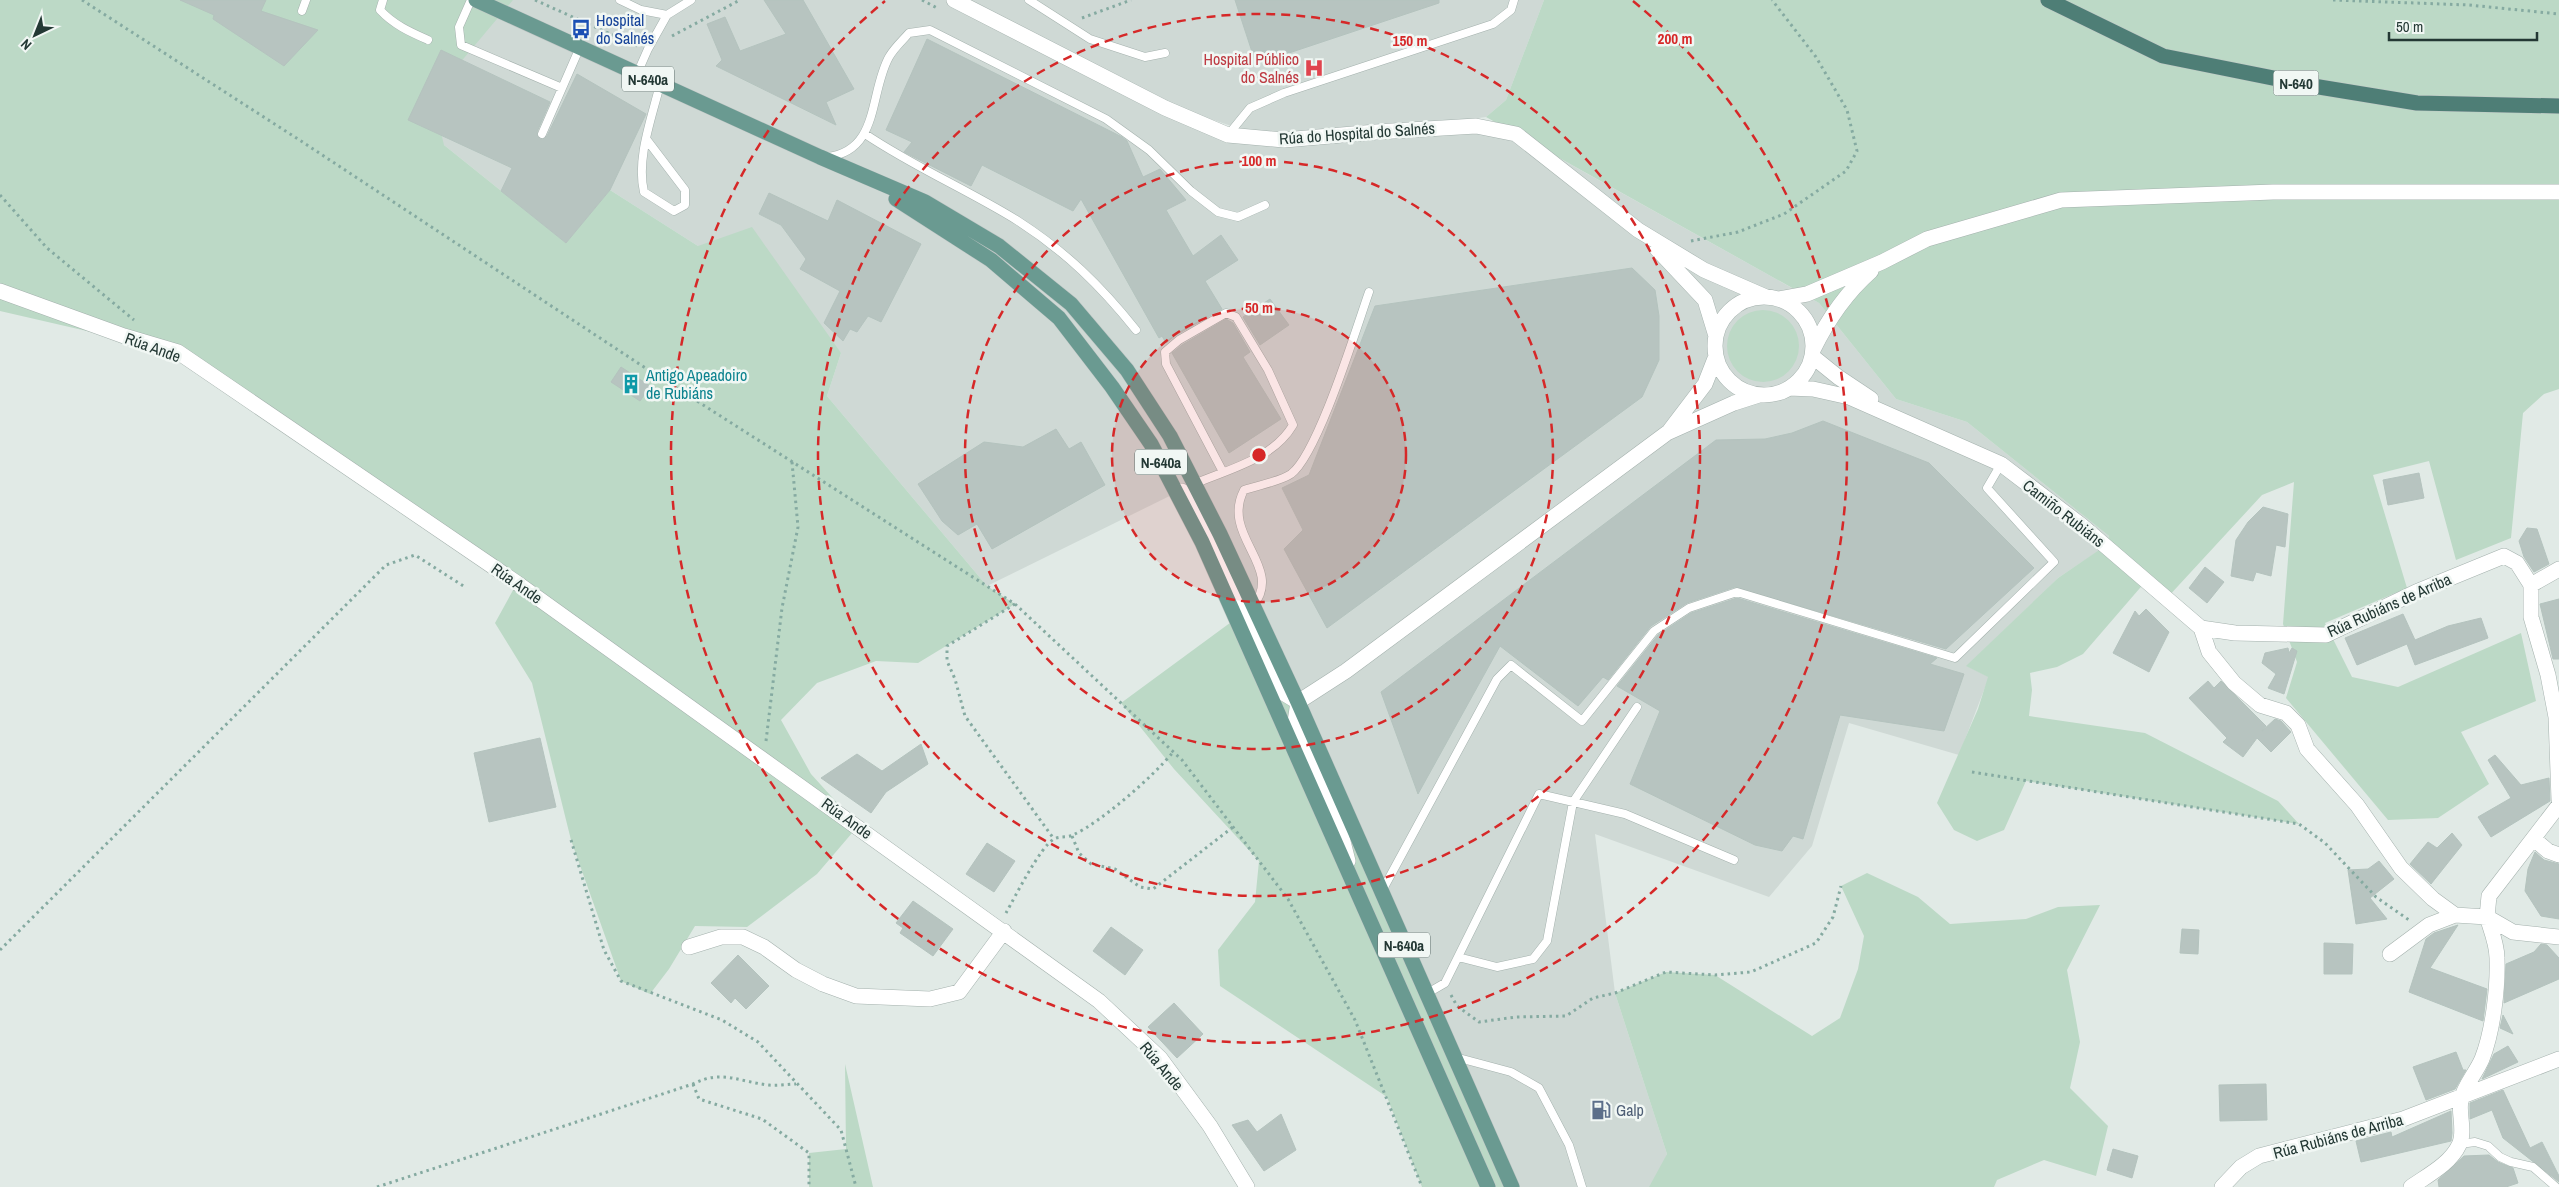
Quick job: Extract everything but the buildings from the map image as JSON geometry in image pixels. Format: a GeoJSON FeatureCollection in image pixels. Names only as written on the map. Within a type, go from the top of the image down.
{"type":"FeatureCollection","features":[{"type":"Feature","properties":{"kind":"highway","name":"N-640"},"geometry":{"type":"LineString","coordinates":[[2048,0],[2163,56],[2172,58],[2313,86],[2418,103],[2559,106]]}},
{"type":"Feature","properties":{"kind":"main road","name":"N-640a"},"geometry":{"type":"LineString","coordinates":[[476,0],[820,158],[924,202],[999,246],[1071,304],[1128,370],[1170,436],[1194,484],[1298,702],[1512,1187]]}},
{"type":"Feature","properties":{"kind":"main road","name":"N-640a"},"geometry":{"type":"LineString","coordinates":[[820,158],[920,212],[999,266],[1059,318],[1112,387],[1151,444],[1202,542],[1488,1187]]}},
{"type":"Feature","properties":{"kind":"street","name":"Rúa do Hospital do Salnés"},"geometry":{"type":"LineString","coordinates":[[954,0],[1166,108],[1228,135],[1284,140],[1476,126],[1516,134],[1638,230],[1704,270],[1733,285],[1772,298]]}},
{"type":"Feature","properties":{"kind":"street"},"geometry":{"type":"LineString","coordinates":[[1667,433],[1706,384],[1716,356],[1716,336],[1724,317],[1739,303],[1752,298],[1807,294],[1882,262],[1927,239],[2061,200],[2273,192],[2559,192]]}},
{"type":"Feature","properties":{"kind":"street","name":"Rúa do Hospital do Salnés"},"geometry":{"type":"LineString","coordinates":[[1638,230],[1705,300],[1716,336]]}},
{"type":"Feature","properties":{"kind":"street"},"geometry":{"type":"LineString","coordinates":[[1354,886],[1337,818],[1295,722],[1298,702],[1346,670],[1667,433],[1734,403],[1759,395],[1770,395],[1789,388],[1800,380],[1808,368],[1826,325],[1861,280],[1882,262]]}},
{"type":"Feature","properties":{"kind":"street","name":"Rúa Ande"},"geometry":{"type":"LineString","coordinates":[[0,291],[124,336],[178,352],[517,583],[1001,929],[1099,1001],[1160,1058],[1210,1126],[1247,1187]]}},
{"type":"Feature","properties":{"kind":"street"},"geometry":{"type":"LineString","coordinates":[[1772,298],[1793,306],[1805,318],[1812,333],[1813,353],[1838,377],[1910,423]]}},
{"type":"Feature","properties":{"kind":"street"},"geometry":{"type":"LineString","coordinates":[[1716,356],[1727,378],[1736,386],[1759,395]]}},
{"type":"Feature","properties":{"kind":"street"},"geometry":{"type":"LineString","coordinates":[[1789,388],[1813,390],[1848,397],[1910,423]]}},
{"type":"Feature","properties":{"kind":"street","name":"Camiño Rubiáns"},"geometry":{"type":"LineString","coordinates":[[1910,423],[2001,464],[2081,525],[2201,628]]}},
{"type":"Feature","properties":{"kind":"street"},"geometry":{"type":"LineString","coordinates":[[1151,444],[1212,538],[1280,690],[1298,702]]}},
{"type":"Feature","properties":{"kind":"street","name":"Rúa Rubiáns de Arriba"},"geometry":{"type":"LineString","coordinates":[[2201,628],[2236,633],[2326,635],[2416,592],[2504,556],[2517,563],[2531,585]]}},
{"type":"Feature","properties":{"kind":"street"},"geometry":{"type":"LineString","coordinates":[[2559,569],[2531,585],[2532,617],[2548,675],[2556,718],[2559,800]]}},
{"type":"Feature","properties":{"kind":"street"},"geometry":{"type":"LineString","coordinates":[[2201,628],[2209,652],[2234,683],[2260,705],[2286,714],[2298,725],[2307,749],[2357,805],[2401,868],[2433,899],[2454,915]]}},
{"type":"Feature","properties":{"kind":"street"},"geometry":{"type":"LineString","coordinates":[[2411,1187],[2451,1159],[2460,1144],[2463,1130],[2460,1111],[2462,1098],[2482,1059],[2490,1030],[2497,957],[2487,917],[2488,896],[2559,805]]}},
{"type":"Feature","properties":{"kind":"street"},"geometry":{"type":"LineString","coordinates":[[2534,839],[2548,851],[2559,855]]}},
{"type":"Feature","properties":{"kind":"street"},"geometry":{"type":"LineString","coordinates":[[2390,954],[2429,925],[2454,915],[2487,917],[2513,932],[2559,937]]}},
{"type":"Feature","properties":{"kind":"street"},"geometry":{"type":"LineString","coordinates":[[689,947],[721,937],[743,938],[764,947],[796,970],[823,984],[856,996],[930,999],[959,992],[1001,929]]}},
{"type":"Feature","properties":{"kind":"street","name":"Rúa Rubiáns de Arriba"},"geometry":{"type":"LineString","coordinates":[[2222,1187],[2240,1167],[2259,1156],[2403,1119],[2462,1098],[2559,1059]]}},
{"type":"Feature","properties":{"kind":"lane"},"geometry":{"type":"LineString","coordinates":[[302,11],[306,0]]}},
{"type":"Feature","properties":{"kind":"lane"},"geometry":{"type":"LineString","coordinates":[[383,0],[380,10],[388,18],[401,27],[428,40]]}},
{"type":"Feature","properties":{"kind":"lane"},"geometry":{"type":"LineString","coordinates":[[471,0],[459,27],[461,45],[562,88]]}},
{"type":"Feature","properties":{"kind":"lane"},"geometry":{"type":"LineString","coordinates":[[620,0],[641,10],[667,15]]}},
{"type":"Feature","properties":{"kind":"lane"},"geometry":{"type":"LineString","coordinates":[[637,74],[648,49],[667,15],[691,0]]}},
{"type":"Feature","properties":{"kind":"lane"},"geometry":{"type":"LineString","coordinates":[[1029,0],[1090,38],[1145,57],[1165,53]]}},
{"type":"Feature","properties":{"kind":"lane"},"geometry":{"type":"LineString","coordinates":[[1228,135],[1250,108],[1284,93],[1493,24],[1511,10],[1514,0]]}},
{"type":"Feature","properties":{"kind":"lane"},"geometry":{"type":"LineString","coordinates":[[820,158],[838,156],[854,148],[865,134],[889,56],[909,33],[930,30],[1106,119],[1149,150],[1218,212],[1238,217],[1265,205]]}},
{"type":"Feature","properties":{"kind":"lane"},"geometry":{"type":"LineString","coordinates":[[542,134],[580,47]]}},
{"type":"Feature","properties":{"kind":"lane"},"geometry":{"type":"LineString","coordinates":[[647,140],[685,190],[685,205],[674,211],[644,192],[640,174],[647,140],[660,84]]}},
{"type":"Feature","properties":{"kind":"lane"},"geometry":{"type":"LineString","coordinates":[[865,134],[902,158],[964,190],[1019,222],[1066,256],[1105,291],[1136,330]]}},
{"type":"Feature","properties":{"kind":"lane"},"geometry":{"type":"LineString","coordinates":[[1253,606],[1260,598],[1264,580],[1239,525],[1238,502],[1244,490],[1290,475],[1303,462],[1325,414],[1369,292]]}},
{"type":"Feature","properties":{"kind":"lane"},"geometry":{"type":"LineString","coordinates":[[1194,484],[1223,472],[1266,453],[1284,440],[1293,425],[1268,370],[1236,317],[1226,313],[1179,340],[1165,352],[1166,364],[1223,472]]}},
{"type":"Feature","properties":{"kind":"lane"},"geometry":{"type":"LineString","coordinates":[[1382,893],[1498,679],[1511,665],[1582,721],[1654,631],[1690,608],[1737,592],[1955,658],[2054,562],[1987,488],[2001,464]]}},
{"type":"Feature","properties":{"kind":"lane"},"geometry":{"type":"LineString","coordinates":[[1458,957],[1497,967],[1533,959],[1547,941],[1572,802],[1637,707]]}},
{"type":"Feature","properties":{"kind":"lane"},"geometry":{"type":"LineString","coordinates":[[1426,994],[1445,983],[1539,794],[1624,814],[1734,860]]}},
{"type":"Feature","properties":{"kind":"lane"},"geometry":{"type":"LineString","coordinates":[[1454,1056],[1511,1072],[1539,1088],[1569,1146],[1582,1187]]}},
{"type":"Feature","properties":{"kind":"lane"},"geometry":{"type":"LineString","coordinates":[[2460,1144],[2475,1142],[2488,1146],[2500,1157],[2511,1162],[2533,1167],[2556,1187]]}},
{"type":"Feature","properties":{"kind":"path"},"geometry":{"type":"LineString","coordinates":[[82,0],[792,462],[1015,604],[1172,752],[1288,899],[1355,1020],[1422,1187]]}},
{"type":"Feature","properties":{"kind":"path"},"geometry":{"type":"LineString","coordinates":[[1685,238],[1693,242],[1738,232],[1784,214],[1846,171],[1857,151],[1847,110],[1816,58],[1772,0]]}},
{"type":"Feature","properties":{"kind":"path"},"geometry":{"type":"LineString","coordinates":[[2333,0],[2469,5],[2559,14]]}},
{"type":"Feature","properties":{"kind":"path"},"geometry":{"type":"LineString","coordinates":[[0,195],[47,248],[141,325]]}},
{"type":"Feature","properties":{"kind":"path"},"geometry":{"type":"LineString","coordinates":[[764,759],[782,608],[798,527],[792,462]]}},
{"type":"Feature","properties":{"kind":"path"},"geometry":{"type":"LineString","coordinates":[[0,950],[386,565],[415,555],[465,587]]}},
{"type":"Feature","properties":{"kind":"path"},"geometry":{"type":"LineString","coordinates":[[1015,604],[947,646],[947,661],[955,679],[965,716],[1054,839]]}},
{"type":"Feature","properties":{"kind":"path"},"geometry":{"type":"LineString","coordinates":[[1001,929],[1044,850],[1054,839],[1072,836],[1134,791],[1172,752]]}},
{"type":"Feature","properties":{"kind":"path"},"geometry":{"type":"LineString","coordinates":[[1972,772],[2299,824],[2325,843],[2376,897],[2404,918],[2429,925]]}},
{"type":"Feature","properties":{"kind":"path"},"geometry":{"type":"LineString","coordinates":[[1072,836],[1080,853],[1091,864],[1115,868],[1140,887],[1153,889],[1233,827]]}},
{"type":"Feature","properties":{"kind":"path"},"geometry":{"type":"LineString","coordinates":[[571,840],[604,950],[621,981],[722,1020],[758,1042],[841,1130],[856,1187]]}},
{"type":"Feature","properties":{"kind":"path"},"geometry":{"type":"LineString","coordinates":[[1445,983],[1456,1006],[1479,1022],[1516,1017],[1566,1016],[1593,998],[1614,993],[1666,972],[1715,975],[1751,972],[1816,943],[1832,917],[1841,886]]}},
{"type":"Feature","properties":{"kind":"path"},"geometry":{"type":"LineString","coordinates":[[377,1187],[692,1084],[704,1078],[729,1076],[769,1085],[797,1084]]}},
{"type":"Feature","properties":{"kind":"path"},"geometry":{"type":"LineString","coordinates":[[692,1084],[699,1099],[762,1119],[809,1153],[810,1187]]}},
{"type":"Feature","properties":{"kind":"shaded area"},"geometry":{"type":"Polygon","coordinates":[[[165,0],[1544,0],[1506,100],[1486,117],[1351,134],[1516,134],[1819,303],[1896,399],[1967,422],[2109,536],[2106,546],[2058,578],[1967,666],[1989,677],[1959,755],[1849,723],[1812,846],[1769,897],[1595,834],[1615,993],[1667,1154],[1653,1187],[1512,1187],[1194,484],[987,586],[827,396],[841,353],[698,246],[610,190],[566,243],[444,145],[165,0]],[[1187,111],[1228,135],[1255,134],[1187,111]]]}},
{"type":"Feature","properties":{"kind":"green space"},"geometry":{"type":"Polygon","coordinates":[[[0,0],[513,0],[432,96],[444,145],[566,243],[610,190],[698,246],[752,227],[841,353],[827,396],[987,586],[1015,604],[918,663],[876,661],[817,683],[781,720],[811,774],[858,826],[817,874],[747,927],[695,926],[669,969],[650,994],[621,981],[571,840],[532,683],[495,623],[517,583],[178,352],[0,311],[0,0]]]}},
{"type":"Feature","properties":{"kind":"green space"},"geometry":{"type":"Polygon","coordinates":[[[1544,0],[2559,0],[2559,389],[2544,394],[2523,413],[2511,538],[2456,560],[2429,461],[2373,475],[2407,588],[2325,623],[2352,677],[2398,687],[2521,633],[2536,701],[2461,732],[2489,784],[2438,818],[2388,820],[2286,698],[2297,662],[2283,624],[2294,482],[2262,495],[2167,598],[2146,581],[2083,654],[2057,667],[2030,673],[2032,690],[2029,716],[2145,733],[2278,801],[2299,824],[2026,781],[2004,830],[1977,841],[1954,830],[1937,803],[1978,709],[1988,677],[1966,666],[2058,578],[2105,546],[2109,536],[1967,422],[1896,399],[1819,303],[1486,117],[1506,100],[1544,0]]]}},
{"type":"Feature","properties":{"kind":"green space"},"geometry":{"type":"Polygon","coordinates":[[[1763,310],[1783,316],[1793,326],[1799,346],[1793,366],[1783,376],[1763,382],[1743,376],[1733,366],[1727,346],[1733,326],[1743,316],[1763,310]]]}},
{"type":"Feature","properties":{"kind":"green space"},"geometry":{"type":"Polygon","coordinates":[[[1253,606],[1511,1187],[1422,1187],[1387,1097],[1220,986],[1218,950],[1255,902],[1259,861],[1174,769],[1121,703],[1253,606]]]}},
{"type":"Feature","properties":{"kind":"green space"},"geometry":{"type":"Polygon","coordinates":[[[1867,873],[1918,897],[1950,924],[2026,919],[2058,907],[2100,905],[2067,970],[2080,1042],[2070,1088],[2108,1126],[2096,1176],[2044,1160],[1997,1180],[1994,1187],[1649,1187],[1667,1154],[1615,993],[1666,972],[1715,975],[1812,1036],[1840,1018],[1858,969],[1864,936],[1841,886],[1867,873]]]}},
{"type":"Feature","properties":{"kind":"green space"},"geometry":{"type":"Polygon","coordinates":[[[845,1064],[873,1187],[809,1187],[809,1153],[846,1149],[845,1064]]]}},
{"type":"Feature","properties":{"kind":"place","name":"Hospital do Salnés"},"geometry":{"type":"Point","coordinates":[581,29]}},
{"type":"Feature","properties":{"kind":"place","name":"Hospital Público do Salnés"},"geometry":{"type":"Point","coordinates":[1314,68]}},
{"type":"Feature","properties":{"kind":"place","name":"Antigo Apeadoiro de Rubiáns"},"geometry":{"type":"Point","coordinates":[631,384]}},
{"type":"Feature","properties":{"kind":"place","name":"Galp"},"geometry":{"type":"Point","coordinates":[1601,1110]}}]}
